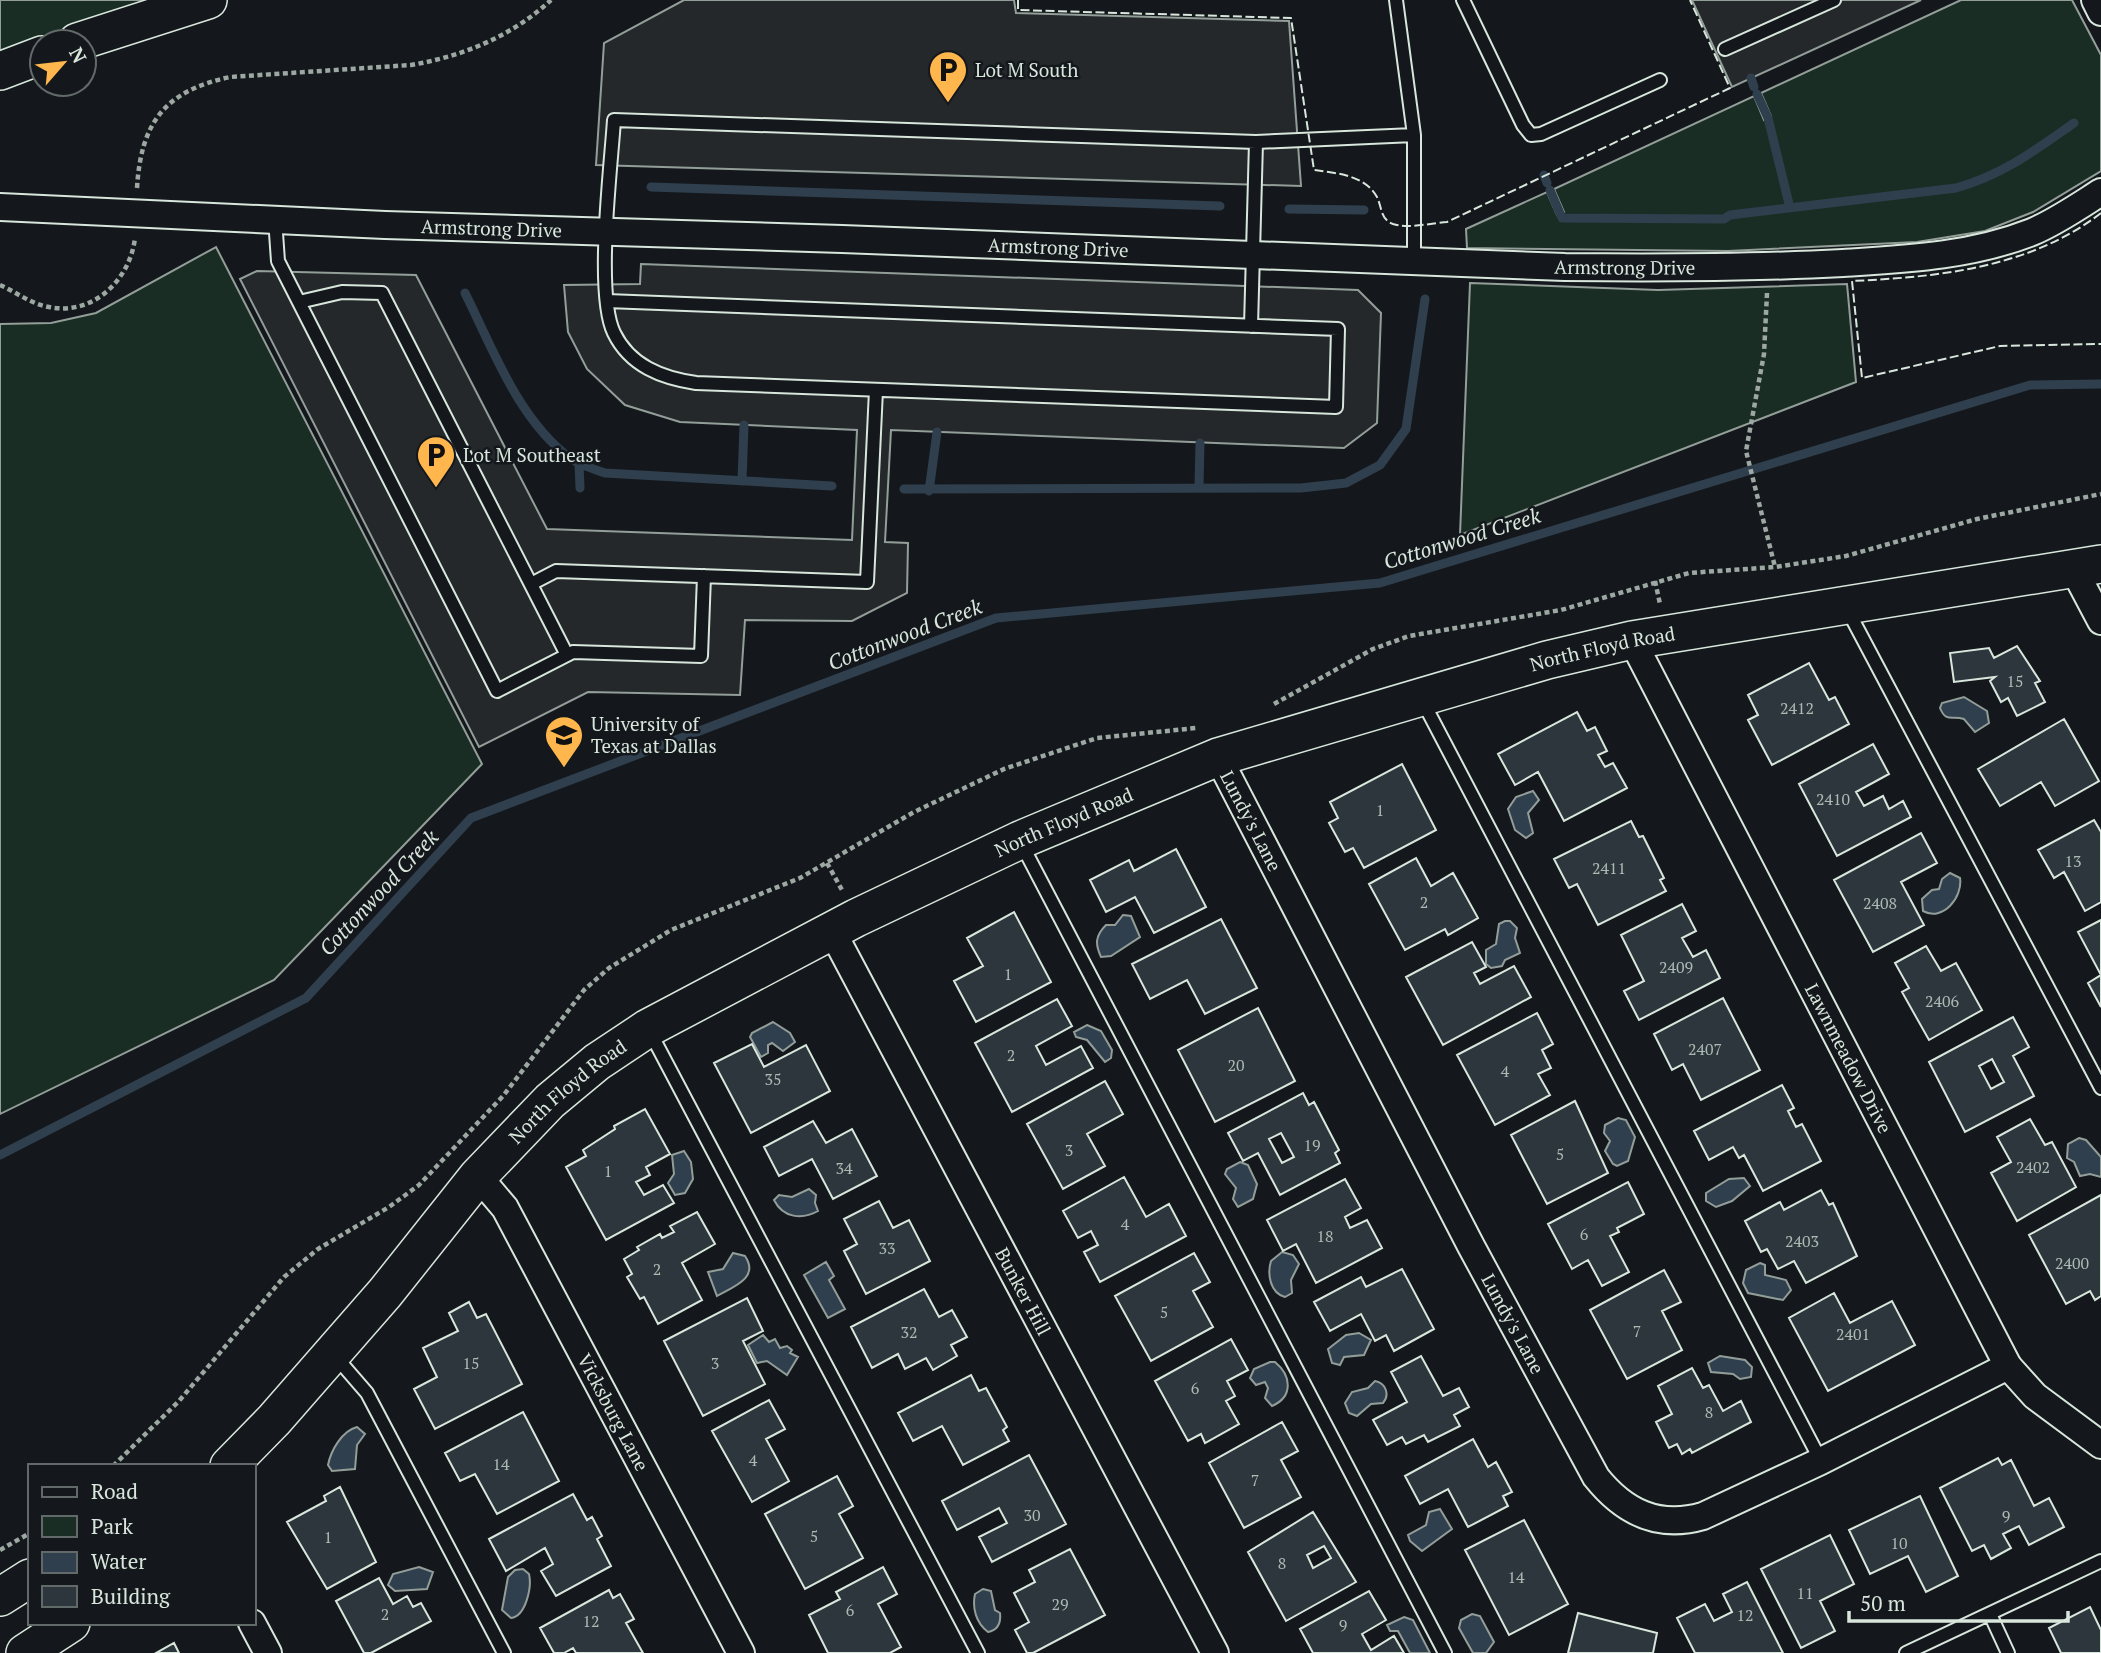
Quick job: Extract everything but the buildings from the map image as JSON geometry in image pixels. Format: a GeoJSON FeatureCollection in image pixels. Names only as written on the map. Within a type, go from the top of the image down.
{"type":"FeatureCollection","features":[{"type":"Feature","properties":{"kind":"street"},"geometry":{"type":"LineString","coordinates":[[98,35],[208,0]]}},
{"type":"Feature","properties":{"kind":"street"},"geometry":{"type":"LineString","coordinates":[[2095,0],[2101,12]]}},
{"type":"Feature","properties":{"kind":"street"},"geometry":{"type":"LineString","coordinates":[[0,71],[28,60]]}},
{"type":"Feature","properties":{"kind":"street","name":"Armstrong Drive"},"geometry":{"type":"LineString","coordinates":[[0,206],[275,219],[1565,267],[1766,267],[1927,257],[1987,246],[2032,232],[2101,192]]}},
{"type":"Feature","properties":{"kind":"street"},"geometry":{"type":"LineString","coordinates":[[2087,566],[2101,621]]}},
{"type":"Feature","properties":{"kind":"street","name":"North Floyd Road"},"geometry":{"type":"LineString","coordinates":[[231,1464],[332,1354],[478,1176],[550,1101],[597,1062],[648,1028],[832,931],[1020,840],[1218,757],[1420,697],[1632,640],[2087,566]]}},
{"type":"Feature","properties":{"kind":"street","name":"Lawnmeadow Drive"},"geometry":{"type":"LineString","coordinates":[[1632,640],[2008,1366],[2035,1396],[2101,1445]]}},
{"type":"Feature","properties":{"kind":"street","name":"Lundy's Lane"},"geometry":{"type":"LineString","coordinates":[[1218,757],[1471,1245],[1596,1477],[1608,1492],[1644,1516],[1658,1521],[1685,1521],[1821,1461],[2008,1366]]}},
{"type":"Feature","properties":{"kind":"street","name":"Bunker Hill"},"geometry":{"type":"LineString","coordinates":[[832,931],[1215,1653]]}},
{"type":"Feature","properties":{"kind":"street","name":"Vicksburg Lane"},"geometry":{"type":"LineString","coordinates":[[478,1176],[505,1208],[741,1653]]}},
{"type":"Feature","properties":{"kind":"street"},"geometry":{"type":"LineString","coordinates":[[0,1597],[28,1579]]}},
{"type":"Feature","properties":{"kind":"street"},"geometry":{"type":"LineString","coordinates":[[29,1652],[68,1625]]}},
{"type":"Feature","properties":{"kind":"street"},"geometry":{"type":"LineString","coordinates":[[253,1625],[268,1653]]}},
{"type":"Feature","properties":{"kind":"lane"},"geometry":{"type":"LineString","coordinates":[[1396,0],[1413,135],[1414,261]]}},
{"type":"Feature","properties":{"kind":"lane"},"geometry":{"type":"LineString","coordinates":[[1463,0],[1523,125],[1531,135],[1541,134],[1660,80]]}},
{"type":"Feature","properties":{"kind":"lane"},"geometry":{"type":"LineString","coordinates":[[1725,49],[1834,0]]}},
{"type":"Feature","properties":{"kind":"lane"},"geometry":{"type":"LineString","coordinates":[[607,301],[1338,330],[1336,407],[696,383],[668,379],[637,363],[614,332],[607,301],[607,230],[614,120],[1256,142],[1413,135]]}},
{"type":"Feature","properties":{"kind":"lane"},"geometry":{"type":"LineString","coordinates":[[1251,326],[1256,142]]}},
{"type":"Feature","properties":{"kind":"lane"},"geometry":{"type":"LineString","coordinates":[[275,219],[278,261],[497,691],[573,652],[701,656],[704,576]]}},
{"type":"Feature","properties":{"kind":"lane"},"geometry":{"type":"LineString","coordinates":[[299,302],[342,292],[382,293],[567,656]]}},
{"type":"Feature","properties":{"kind":"lane"},"geometry":{"type":"LineString","coordinates":[[531,584],[556,571],[867,582],[876,390]]}},
{"type":"Feature","properties":{"kind":"lane"},"geometry":{"type":"LineString","coordinates":[[1845,605],[2101,1088]]}},
{"type":"Feature","properties":{"kind":"lane"},"geometry":{"type":"LineString","coordinates":[[1420,697],[1821,1461]]}},
{"type":"Feature","properties":{"kind":"lane"},"geometry":{"type":"LineString","coordinates":[[1020,840],[1445,1653]]}},
{"type":"Feature","properties":{"kind":"lane"},"geometry":{"type":"LineString","coordinates":[[648,1028],[978,1653]]}},
{"type":"Feature","properties":{"kind":"lane"},"geometry":{"type":"LineString","coordinates":[[332,1354],[367,1393],[504,1653]]}},
{"type":"Feature","properties":{"kind":"lane"},"geometry":{"type":"LineString","coordinates":[[1906,1653],[2101,1561]]}},
{"type":"Feature","properties":{"kind":"lane"},"geometry":{"type":"LineString","coordinates":[[1990,1614],[2008,1653]]}},
{"type":"Feature","properties":{"kind":"path"},"geometry":{"type":"LineString","coordinates":[[136,196],[139,153],[149,128],[164,109],[184,93],[210,81],[230,77],[437,61],[509,32],[551,0]]}},
{"type":"Feature","properties":{"kind":"path"},"geometry":{"type":"LineString","coordinates":[[0,285],[50,308],[72,308],[92,301],[111,291],[125,272],[133,255],[136,230]]}},
{"type":"Feature","properties":{"kind":"path"},"geometry":{"type":"LineString","coordinates":[[1766,267],[1765,354],[1746,451],[1775,567]]}},
{"type":"Feature","properties":{"kind":"path"},"geometry":{"type":"LineString","coordinates":[[1656,581],[1660,608]]}},
{"type":"Feature","properties":{"kind":"path"},"geometry":{"type":"LineString","coordinates":[[827,863],[845,895]]}},
{"type":"Feature","properties":{"kind":"path"},"geometry":{"type":"LineString","coordinates":[[0,1550],[28,1533]]}},
{"type":"Feature","properties":{"kind":"green space"},"geometry":{"type":"Polygon","coordinates":[[[0,0],[167,0],[89,28],[28,28],[28,50],[0,60],[0,0]]]}},
{"type":"Feature","properties":{"kind":"green space"},"geometry":{"type":"Polygon","coordinates":[[[1961,0],[2072,0],[2101,55],[2101,171],[2033,212],[1985,231],[1917,242],[1728,251],[1467,248],[1466,229],[1547,192],[1557,215],[1564,212],[1554,189],[1754,96],[1764,120],[1771,116],[1761,93],[1961,0]]]}},
{"type":"Feature","properties":{"kind":"green space"},"geometry":{"type":"Polygon","coordinates":[[[216,247],[482,764],[274,980],[0,1114],[0,324],[51,323],[96,313],[216,247]]]}},
{"type":"Feature","properties":{"kind":"green space"},"geometry":{"type":"Polygon","coordinates":[[[1470,283],[1658,290],[1847,284],[1856,382],[1460,535],[1470,283]]]}},
{"type":"Feature","properties":{"kind":"shaded area","name":"Lot M South"},"geometry":{"type":"Polygon","coordinates":[[[684,0],[1014,0],[1016,13],[1289,21],[1301,186],[596,165],[604,43],[684,0]]]}},
{"type":"Feature","properties":{"kind":"shaded area"},"geometry":{"type":"Polygon","coordinates":[[[1692,0],[1921,0],[1732,87],[1692,0]]]}},
{"type":"Feature","properties":{"kind":"shaded area","name":"Lot M Southeast"},"geometry":{"type":"Polygon","coordinates":[[[641,264],[1358,290],[1381,313],[1377,423],[1344,448],[891,430],[885,542],[908,543],[907,593],[852,621],[745,620],[740,695],[588,692],[479,747],[240,279],[257,271],[416,275],[547,529],[852,540],[857,430],[680,422],[625,405],[587,369],[568,332],[564,285],[640,284],[641,264]]]}},
{"type":"Feature","properties":{"kind":"water"},"geometry":{"type":"Polygon","coordinates":[[[1964,697],[1987,711],[1989,723],[1975,732],[1964,719],[1947,717],[1940,708],[1942,703],[1964,697]]]}},
{"type":"Feature","properties":{"kind":"water"},"geometry":{"type":"Polygon","coordinates":[[[1533,791],[1539,800],[1528,813],[1533,833],[1526,838],[1515,830],[1508,809],[1516,797],[1533,791]]]}},
{"type":"Feature","properties":{"kind":"water"},"geometry":{"type":"Polygon","coordinates":[[[1950,873],[1960,878],[1955,900],[1938,913],[1923,911],[1922,899],[1932,890],[1939,889],[1942,879],[1950,873]]]}},
{"type":"Feature","properties":{"kind":"water"},"geometry":{"type":"Polygon","coordinates":[[[1123,915],[1131,916],[1140,937],[1111,956],[1101,957],[1097,944],[1100,933],[1106,925],[1115,925],[1123,915]]]}},
{"type":"Feature","properties":{"kind":"water"},"geometry":{"type":"Polygon","coordinates":[[[1510,921],[1517,928],[1515,938],[1520,953],[1505,960],[1502,966],[1491,968],[1486,964],[1486,950],[1496,944],[1499,924],[1510,921]]]}},
{"type":"Feature","properties":{"kind":"water"},"geometry":{"type":"Polygon","coordinates":[[[773,1022],[790,1033],[795,1042],[783,1051],[772,1043],[768,1045],[768,1053],[761,1057],[750,1037],[752,1033],[773,1022]]]}},
{"type":"Feature","properties":{"kind":"water"},"geometry":{"type":"Polygon","coordinates":[[[1087,1025],[1101,1031],[1112,1050],[1111,1058],[1105,1062],[1087,1040],[1076,1037],[1074,1032],[1087,1025]]]}},
{"type":"Feature","properties":{"kind":"water"},"geometry":{"type":"Polygon","coordinates":[[[1618,1118],[1626,1120],[1635,1137],[1628,1161],[1617,1166],[1605,1151],[1610,1141],[1604,1133],[1605,1125],[1618,1118]]]}},
{"type":"Feature","properties":{"kind":"water"},"geometry":{"type":"Polygon","coordinates":[[[2079,1138],[2086,1140],[2101,1157],[2101,1177],[2090,1174],[2080,1176],[2074,1162],[2067,1158],[2068,1144],[2079,1138]]]}},
{"type":"Feature","properties":{"kind":"water"},"geometry":{"type":"Polygon","coordinates":[[[684,1151],[691,1162],[693,1179],[685,1193],[675,1195],[668,1183],[674,1174],[672,1155],[684,1151]]]}},
{"type":"Feature","properties":{"kind":"water"},"geometry":{"type":"Polygon","coordinates":[[[1240,1162],[1248,1165],[1257,1184],[1253,1199],[1238,1207],[1233,1199],[1236,1188],[1225,1174],[1227,1169],[1240,1162]]]}},
{"type":"Feature","properties":{"kind":"water"},"geometry":{"type":"Polygon","coordinates":[[[1744,1178],[1750,1186],[1732,1201],[1716,1207],[1706,1201],[1706,1193],[1729,1179],[1744,1178]]]}},
{"type":"Feature","properties":{"kind":"water"},"geometry":{"type":"Polygon","coordinates":[[[809,1189],[816,1195],[818,1211],[806,1216],[793,1216],[782,1211],[774,1200],[779,1195],[792,1197],[809,1189]]]}},
{"type":"Feature","properties":{"kind":"water"},"geometry":{"type":"Polygon","coordinates":[[[1282,1252],[1293,1255],[1299,1264],[1291,1280],[1292,1293],[1285,1297],[1276,1292],[1269,1272],[1271,1261],[1282,1252]]]}},
{"type":"Feature","properties":{"kind":"water"},"geometry":{"type":"Polygon","coordinates":[[[733,1253],[745,1256],[749,1264],[747,1276],[717,1296],[708,1272],[723,1269],[733,1253]]]}},
{"type":"Feature","properties":{"kind":"water"},"geometry":{"type":"Polygon","coordinates":[[[826,1262],[834,1276],[829,1280],[845,1309],[828,1318],[804,1275],[826,1262]]]}},
{"type":"Feature","properties":{"kind":"water"},"geometry":{"type":"Polygon","coordinates":[[[1760,1263],[1765,1265],[1765,1275],[1786,1280],[1791,1290],[1783,1300],[1748,1293],[1743,1283],[1746,1270],[1760,1263]]]}},
{"type":"Feature","properties":{"kind":"water"},"geometry":{"type":"Polygon","coordinates":[[[1359,1333],[1371,1340],[1364,1355],[1344,1357],[1340,1365],[1332,1363],[1328,1349],[1346,1335],[1359,1333]]]}},
{"type":"Feature","properties":{"kind":"water"},"geometry":{"type":"Polygon","coordinates":[[[763,1335],[769,1342],[775,1339],[780,1348],[787,1346],[792,1350],[790,1353],[798,1357],[787,1375],[767,1361],[757,1363],[748,1345],[763,1335]]]}},
{"type":"Feature","properties":{"kind":"water"},"geometry":{"type":"Polygon","coordinates":[[[1720,1356],[1745,1360],[1752,1367],[1751,1377],[1740,1379],[1733,1374],[1711,1372],[1708,1363],[1720,1356]]]}},
{"type":"Feature","properties":{"kind":"water"},"geometry":{"type":"Polygon","coordinates":[[[1275,1362],[1281,1368],[1288,1386],[1284,1397],[1272,1406],[1265,1398],[1268,1388],[1265,1382],[1256,1385],[1250,1378],[1254,1369],[1275,1362]]]}},
{"type":"Feature","properties":{"kind":"water"},"geometry":{"type":"Polygon","coordinates":[[[1375,1381],[1382,1384],[1386,1390],[1383,1403],[1371,1404],[1357,1416],[1349,1413],[1345,1403],[1352,1392],[1368,1388],[1375,1381]]]}},
{"type":"Feature","properties":{"kind":"water"},"geometry":{"type":"Polygon","coordinates":[[[357,1427],[365,1434],[357,1445],[355,1469],[332,1471],[328,1465],[335,1447],[342,1437],[357,1427]]]}},
{"type":"Feature","properties":{"kind":"water"},"geometry":{"type":"Polygon","coordinates":[[[1440,1509],[1452,1529],[1422,1551],[1410,1541],[1408,1535],[1426,1525],[1429,1512],[1440,1509]]]}},
{"type":"Feature","properties":{"kind":"water"},"geometry":{"type":"Polygon","coordinates":[[[419,1567],[433,1572],[427,1589],[395,1591],[388,1585],[393,1574],[419,1567]]]}},
{"type":"Feature","properties":{"kind":"water"},"geometry":{"type":"Polygon","coordinates":[[[523,1569],[529,1574],[529,1593],[521,1612],[511,1618],[502,1610],[508,1577],[515,1570],[523,1569]]]}},
{"type":"Feature","properties":{"kind":"water"},"geometry":{"type":"Polygon","coordinates":[[[983,1589],[991,1591],[995,1610],[1000,1613],[998,1625],[988,1632],[980,1624],[974,1605],[975,1594],[983,1589]]]}},
{"type":"Feature","properties":{"kind":"water"},"geometry":{"type":"Polygon","coordinates":[[[1472,1614],[1480,1616],[1494,1642],[1486,1653],[1473,1653],[1459,1628],[1461,1620],[1472,1614]]]}},
{"type":"Feature","properties":{"kind":"water"},"geometry":{"type":"Polygon","coordinates":[[[1404,1617],[1413,1620],[1430,1653],[1410,1653],[1398,1631],[1390,1631],[1387,1625],[1404,1617]]]}},
{"type":"Feature","properties":{"kind":"waterway"},"geometry":{"type":"LineString","coordinates":[[1751,78],[1754,87]]}},
{"type":"Feature","properties":{"kind":"waterway"},"geometry":{"type":"LineString","coordinates":[[1757,94],[1768,118],[1790,208]]}},
{"type":"Feature","properties":{"kind":"waterway"},"geometry":{"type":"LineString","coordinates":[[1550,190],[1562,218],[1724,219],[1730,215],[1956,188],[2004,169],[2074,123]]}},
{"type":"Feature","properties":{"kind":"waterway"},"geometry":{"type":"LineString","coordinates":[[1544,175],[1547,183]]}},
{"type":"Feature","properties":{"kind":"waterway"},"geometry":{"type":"LineString","coordinates":[[651,187],[1220,206]]}},
{"type":"Feature","properties":{"kind":"waterway"},"geometry":{"type":"LineString","coordinates":[[1289,209],[1364,210]]}},
{"type":"Feature","properties":{"kind":"waterway"},"geometry":{"type":"LineString","coordinates":[[465,293],[521,403],[552,442],[578,463],[605,473],[832,486]]}},
{"type":"Feature","properties":{"kind":"waterway"},"geometry":{"type":"LineString","coordinates":[[904,489],[1301,488],[1346,483],[1380,465],[1406,429],[1425,299]]}},
{"type":"Feature","properties":{"kind":"waterway","name":"Cottonwood Creek"},"geometry":{"type":"LineString","coordinates":[[0,1155],[306,998],[471,818],[996,618],[1380,583],[2030,385],[2101,384]]}},
{"type":"Feature","properties":{"kind":"waterway"},"geometry":{"type":"LineString","coordinates":[[742,481],[744,425]]}},
{"type":"Feature","properties":{"kind":"waterway"},"geometry":{"type":"LineString","coordinates":[[929,491],[937,432]]}},
{"type":"Feature","properties":{"kind":"waterway"},"geometry":{"type":"LineString","coordinates":[[1199,486],[1200,443]]}},
{"type":"Feature","properties":{"kind":"waterway"},"geometry":{"type":"LineString","coordinates":[[579,463],[580,488]]}},
{"type":"Feature","properties":{"kind":"fence"},"geometry":{"type":"LineString","coordinates":[[1018,0],[1018,10],[1291,18],[1314,170],[1349,176],[1365,184],[1377,197],[1386,219],[1393,224],[1406,226],[1447,222],[1730,88],[1690,0]]}},
{"type":"Feature","properties":{"kind":"fence"},"geometry":{"type":"LineString","coordinates":[[2101,213],[2073,232],[2014,258],[1950,272],[1852,281],[1862,378],[2000,346],[2101,344]]}},
{"type":"Feature","properties":{"kind":"place","name":"Lot M South"},"geometry":{"type":"Point","coordinates":[948,104]}},
{"type":"Feature","properties":{"kind":"place","name":"Lot M Southeast"},"geometry":{"type":"Point","coordinates":[436,489]}},
{"type":"Feature","properties":{"kind":"place","name":"University of Texas at Dallas"},"geometry":{"type":"Point","coordinates":[564,769]}}]}
